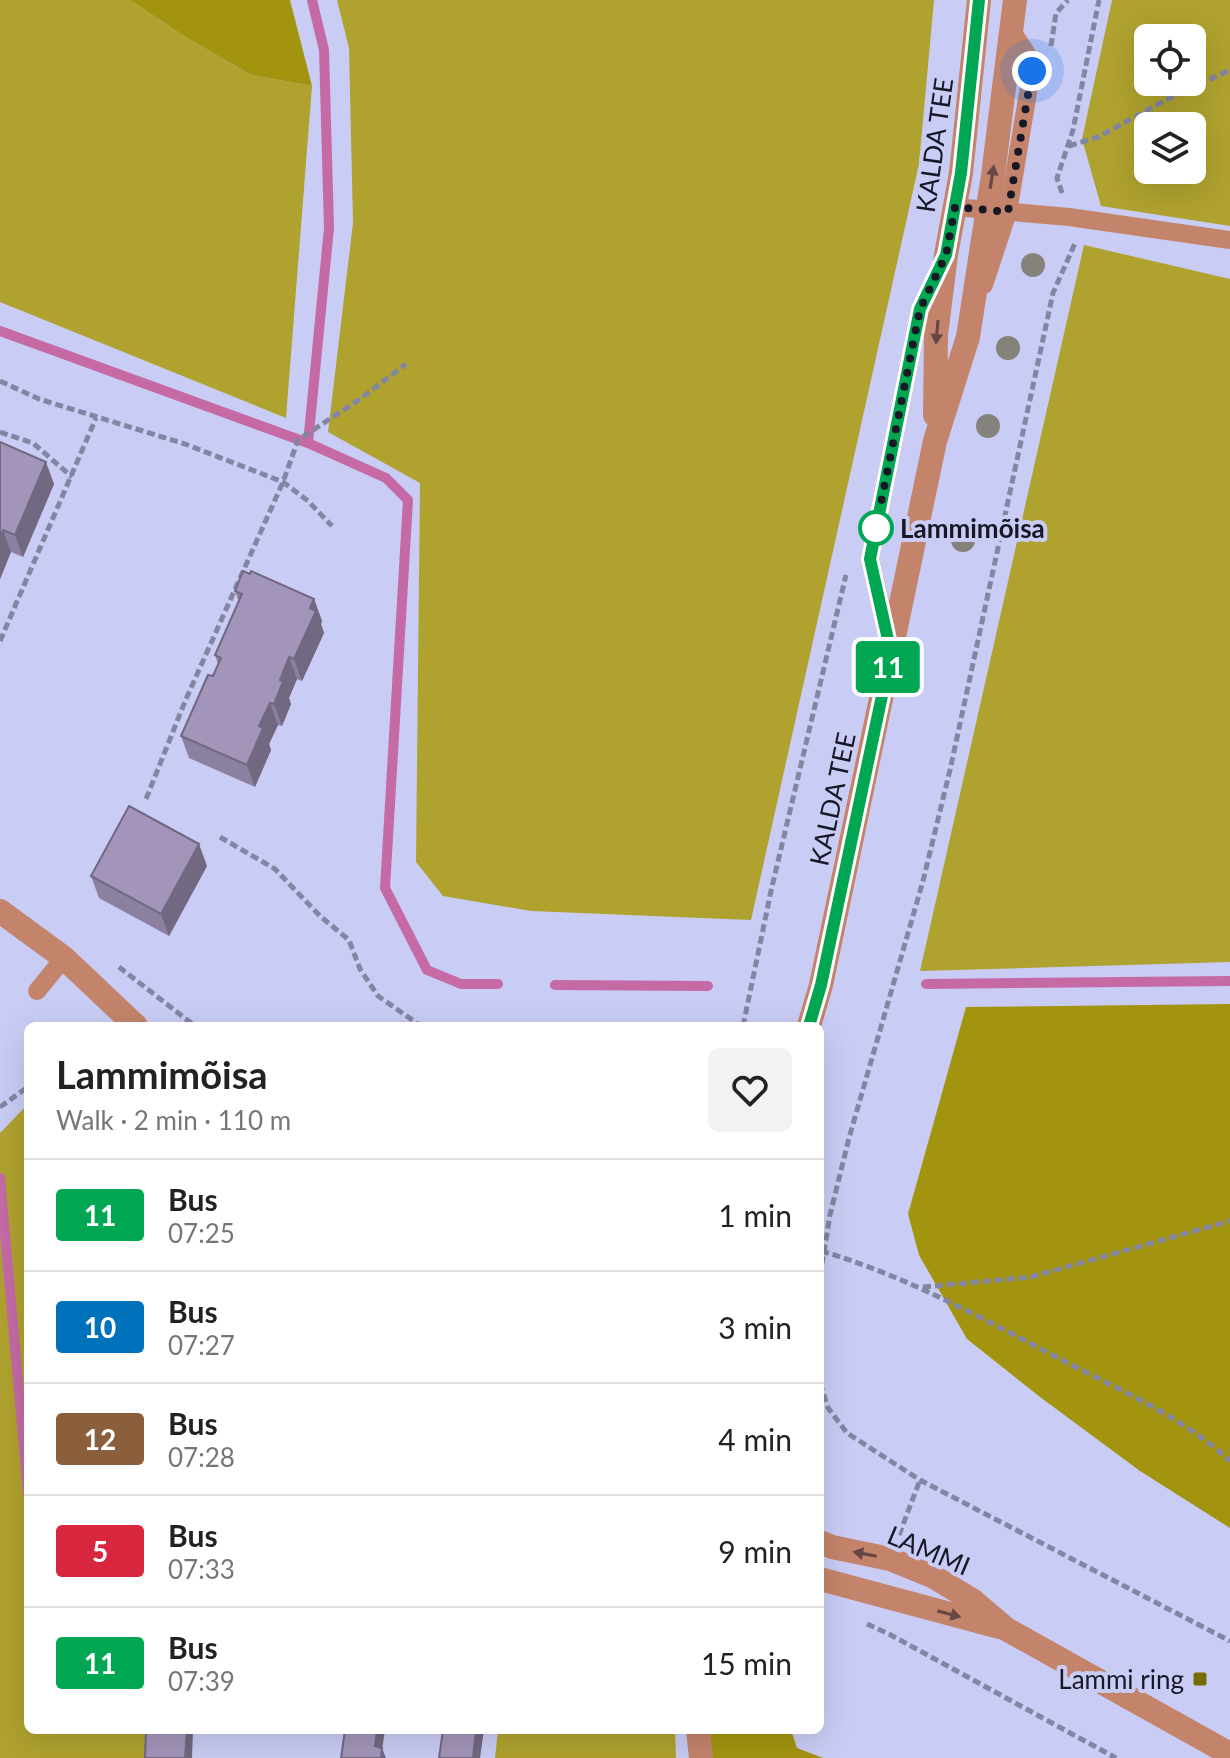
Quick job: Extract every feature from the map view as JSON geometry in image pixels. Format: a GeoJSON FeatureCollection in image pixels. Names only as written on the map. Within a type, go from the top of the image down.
{"type":"FeatureCollection","features":[{"type":"Feature","properties":{"kind":"street","name":"KALDA TEE"},"geometry":{"type":"LineString","coordinates":[[935,441],[936,335],[969,112],[979,0]]}},
{"type":"Feature","properties":{"kind":"street","name":"KALDA TEE"},"geometry":{"type":"LineString","coordinates":[[810,1022],[821,985],[935,441],[968,337],[998,210],[1015,0]]}},
{"type":"Feature","properties":{"kind":"street"},"geometry":{"type":"LineString","coordinates":[[1012,31],[1032,0]]}},
{"type":"Feature","properties":{"kind":"street"},"geometry":{"type":"LineString","coordinates":[[0,911],[64,958],[132,1022]]}},
{"type":"Feature","properties":{"kind":"street","name":"LAMMI"},"geometry":{"type":"LineString","coordinates":[[824,1544],[890,1559],[934,1577],[972,1600],[1006,1629],[1230,1754]]}},
{"type":"Feature","properties":{"kind":"street","name":"LAMMI"},"geometry":{"type":"LineString","coordinates":[[824,1580],[1006,1629]]}},
{"type":"Feature","properties":{"kind":"street"},"geometry":{"type":"LineString","coordinates":[[698,1734],[701,1758]]}},
{"type":"Feature","properties":{"kind":"lane"},"geometry":{"type":"LineString","coordinates":[[955,207],[1069,217],[1230,240]]}},
{"type":"Feature","properties":{"kind":"lane"},"geometry":{"type":"LineString","coordinates":[[891,653],[870,559],[920,309],[946,255]]}},
{"type":"Feature","properties":{"kind":"lane"},"geometry":{"type":"LineString","coordinates":[[37,991],[64,958]]}},
{"type":"Feature","properties":{"kind":"path"},"geometry":{"type":"LineString","coordinates":[[824,1239],[849,1138],[923,881],[950,770],[1053,293],[1080,232],[1069,217],[1057,178],[1068,146],[1099,0]]}},
{"type":"Feature","properties":{"kind":"path"},"geometry":{"type":"LineString","coordinates":[[1068,146],[1098,137],[1230,70]]}},
{"type":"Feature","properties":{"kind":"path"},"geometry":{"type":"LineString","coordinates":[[146,799],[186,699],[283,482],[298,440],[406,364]]}},
{"type":"Feature","properties":{"kind":"path"},"geometry":{"type":"LineString","coordinates":[[0,381],[39,399],[185,444],[283,482],[308,501],[332,526]]}},
{"type":"Feature","properties":{"kind":"path"},"geometry":{"type":"LineString","coordinates":[[0,641],[96,418]]}},
{"type":"Feature","properties":{"kind":"path"},"geometry":{"type":"LineString","coordinates":[[0,432],[33,443],[72,477]]}},
{"type":"Feature","properties":{"kind":"path"},"geometry":{"type":"LineString","coordinates":[[220,837],[275,869],[320,916],[349,940],[360,969],[378,996],[415,1022]]}},
{"type":"Feature","properties":{"kind":"path"},"geometry":{"type":"LineString","coordinates":[[0,1107],[24,1090]]}},
{"type":"Feature","properties":{"kind":"path"},"geometry":{"type":"LineString","coordinates":[[921,1288],[1031,1277],[1230,1221]]}},
{"type":"Feature","properties":{"kind":"path"},"geometry":{"type":"LineString","coordinates":[[824,1252],[921,1288],[1139,1400],[1214,1446],[1230,1461]]}},
{"type":"Feature","properties":{"kind":"path"},"geometry":{"type":"LineString","coordinates":[[824,1396],[828,1408],[847,1433],[920,1480],[1230,1641]]}},
{"type":"Feature","properties":{"kind":"path"},"geometry":{"type":"LineString","coordinates":[[858,1621],[889,1634],[1116,1758]]}},
{"type":"Feature","properties":{"kind":"shaded area"},"geometry":{"type":"Polygon","coordinates":[[[0,0],[130,0],[251,75],[312,86],[286,418],[0,302],[0,0]]]}},
{"type":"Feature","properties":{"kind":"shaded area"},"geometry":{"type":"Polygon","coordinates":[[[130,0],[290,0],[312,86],[251,75],[130,0]]]}},
{"type":"Feature","properties":{"kind":"shaded area"},"geometry":{"type":"Polygon","coordinates":[[[337,0],[934,0],[919,164],[751,920],[531,911],[443,896],[416,862],[420,483],[328,432],[353,223],[349,48],[337,0]]]}},
{"type":"Feature","properties":{"kind":"shaded area"},"geometry":{"type":"Polygon","coordinates":[[[1112,0],[1230,0],[1230,226],[1101,206],[1082,139],[1112,0]]]}},
{"type":"Feature","properties":{"kind":"shaded area"},"geometry":{"type":"Polygon","coordinates":[[[1084,245],[1230,279],[1230,962],[920,971],[1084,245]]]}},
{"type":"Feature","properties":{"kind":"shaded area"},"geometry":{"type":"Polygon","coordinates":[[[1230,1004],[1230,1528],[1140,1471],[967,1339],[919,1255],[908,1214],[966,1007],[1230,1004]]]}},
{"type":"Feature","properties":{"kind":"shaded area"},"geometry":{"type":"Polygon","coordinates":[[[24,1108],[24,1734],[153,1734],[151,1758],[0,1758],[0,1133],[24,1108]]]}},
{"type":"Feature","properties":{"kind":"shaded area"},"geometry":{"type":"Polygon","coordinates":[[[498,1734],[675,1734],[676,1758],[495,1758],[498,1734]]]}},
{"type":"Feature","properties":{"kind":"shaded area"},"geometry":{"type":"Polygon","coordinates":[[[698,1734],[792,1734],[797,1748],[823,1758],[701,1758],[698,1734]]]}},
{"type":"Feature","properties":{"kind":"building"},"geometry":{"type":"Polygon","coordinates":[[[0,442],[46,462],[15,535],[3,530],[0,537],[0,442]]]}},
{"type":"Feature","properties":{"kind":"building"},"geometry":{"type":"Polygon","coordinates":[[[243,571],[250,574],[251,571],[314,599],[310,608],[316,611],[294,659],[289,657],[280,680],[283,682],[274,704],[270,703],[259,726],[263,728],[247,765],[181,736],[208,675],[213,676],[221,658],[215,655],[242,594],[235,591],[243,571]]]}},
{"type":"Feature","properties":{"kind":"building"},"geometry":{"type":"Polygon","coordinates":[[[129,806],[199,844],[161,914],[91,876],[129,806]]]}},
{"type":"Feature","properties":{"kind":"building"},"geometry":{"type":"Polygon","coordinates":[[[146,1734],[187,1734],[185,1758],[145,1758],[146,1734]]]}},
{"type":"Feature","properties":{"kind":"building"},"geometry":{"type":"Polygon","coordinates":[[[344,1734],[376,1734],[375,1746],[382,1748],[381,1758],[341,1758],[344,1734]]]}},
{"type":"Feature","properties":{"kind":"building"},"geometry":{"type":"Polygon","coordinates":[[[442,1734],[476,1734],[473,1758],[439,1758],[442,1734]]]}},
{"type":"Feature","properties":{"kind":"waterway"},"geometry":{"type":"LineString","coordinates":[[312,0],[324,50],[329,228],[308,443],[386,478],[408,500],[385,888],[427,970],[461,984],[498,984]]}},
{"type":"Feature","properties":{"kind":"waterway"},"geometry":{"type":"LineString","coordinates":[[0,331],[308,443]]}},
{"type":"Feature","properties":{"kind":"waterway"},"geometry":{"type":"LineString","coordinates":[[926,984],[1230,981]]}},
{"type":"Feature","properties":{"kind":"waterway"},"geometry":{"type":"LineString","coordinates":[[555,985],[708,986]]}},
{"type":"Feature","properties":{"kind":"waterway"},"geometry":{"type":"LineString","coordinates":[[0,1178],[24,1448]]}},
{"type":"Feature","properties":{"kind":"bus line","name":"11"},"geometry":{"type":"LineString","coordinates":[[810,1022],[821,985],[891,653],[870,559],[920,309],[946,255],[969,112],[979,0]]}},
{"type":"Feature","properties":{"kind":"place","name":"Lammimõisa"},"geometry":{"type":"Point","coordinates":[876,528]}},
{"type":"Feature","properties":{"kind":"place","name":"Lammi ring"},"geometry":{"type":"Point","coordinates":[1200,1679]}},
{"type":"Feature","properties":{"kind":"route"},"geometry":{"type":"LineString","coordinates":[[876,528],[920,309],[946,255],[955,207],[1008,212],[1032,71]]}}]}
